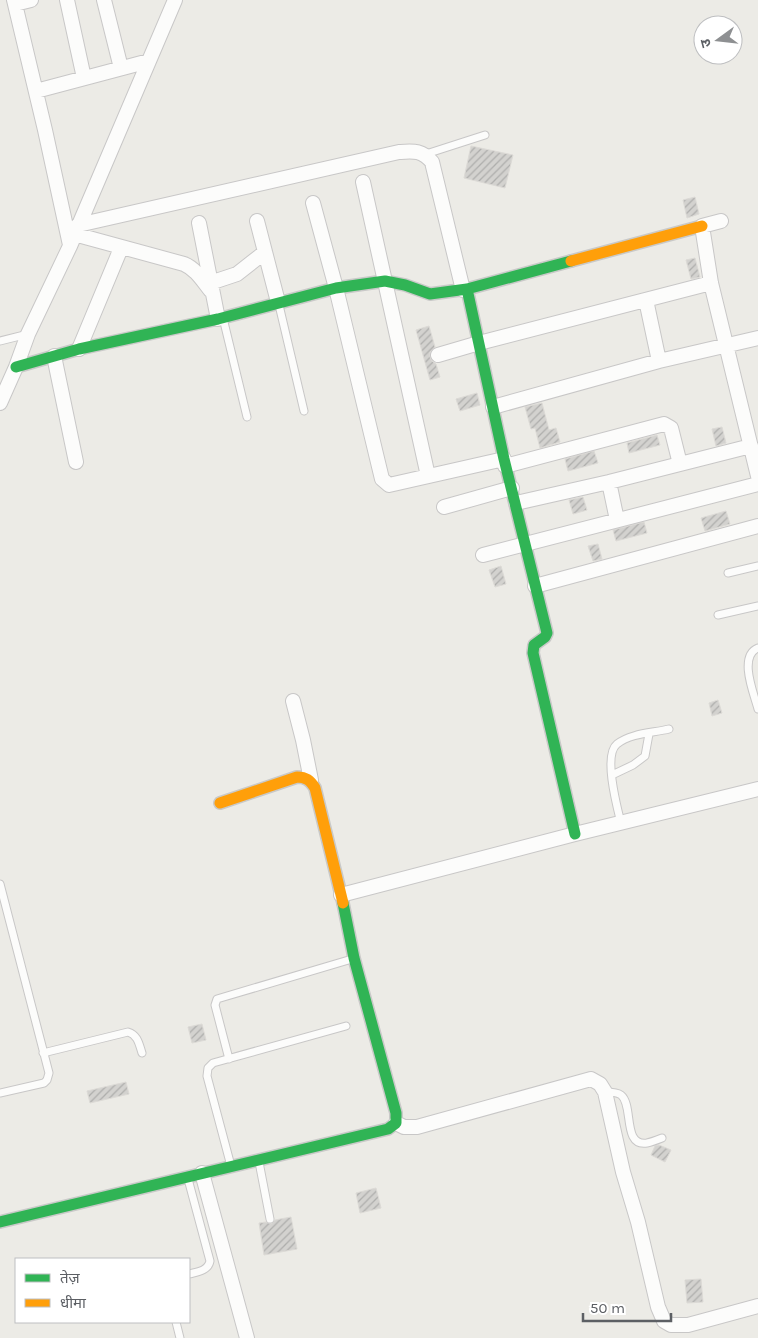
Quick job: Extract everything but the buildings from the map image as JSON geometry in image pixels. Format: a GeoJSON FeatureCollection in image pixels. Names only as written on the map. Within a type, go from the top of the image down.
{"type":"FeatureCollection","features":[{"type":"Feature","properties":{"kind":"street"},"geometry":{"type":"LineString","coordinates":[[31,0],[14,2],[74,235]]}},
{"type":"Feature","properties":{"kind":"street"},"geometry":{"type":"LineString","coordinates":[[67,0],[84,78]]}},
{"type":"Feature","properties":{"kind":"street"},"geometry":{"type":"LineString","coordinates":[[104,0],[122,68]]}},
{"type":"Feature","properties":{"kind":"street"},"geometry":{"type":"LineString","coordinates":[[0,403],[28,334],[74,235],[175,0]]}},
{"type":"Feature","properties":{"kind":"street"},"geometry":{"type":"LineString","coordinates":[[36,91],[149,61]]}},
{"type":"Feature","properties":{"kind":"street"},"geometry":{"type":"LineString","coordinates":[[74,235],[399,152],[414,150],[426,154],[432,162],[479,343],[504,462],[516,502],[547,633],[545,637],[534,645],[533,653],[575,834]]}},
{"type":"Feature","properties":{"kind":"street"},"geometry":{"type":"LineString","coordinates":[[363,182],[428,476]]}},
{"type":"Feature","properties":{"kind":"street"},"geometry":{"type":"LineString","coordinates":[[313,203],[336,288],[382,479],[389,485],[504,462],[664,424],[668,424],[671,428],[680,464]]}},
{"type":"Feature","properties":{"kind":"street"},"geometry":{"type":"LineString","coordinates":[[257,221],[278,302]]}},
{"type":"Feature","properties":{"kind":"street"},"geometry":{"type":"LineString","coordinates":[[16,367],[79,349],[220,319],[336,288],[385,281],[405,285],[430,294],[465,290],[721,221]]}},
{"type":"Feature","properties":{"kind":"street"},"geometry":{"type":"LineString","coordinates":[[199,223],[211,287],[220,319]]}},
{"type":"Feature","properties":{"kind":"street"},"geometry":{"type":"LineString","coordinates":[[702,226],[711,284],[726,347],[752,439],[758,476]]}},
{"type":"Feature","properties":{"kind":"street"},"geometry":{"type":"LineString","coordinates":[[74,235],[191,267],[211,287]]}},
{"type":"Feature","properties":{"kind":"street"},"geometry":{"type":"LineString","coordinates":[[79,349],[121,248]]}},
{"type":"Feature","properties":{"kind":"street"},"geometry":{"type":"LineString","coordinates":[[211,287],[237,274],[265,252]]}},
{"type":"Feature","properties":{"kind":"street"},"geometry":{"type":"LineString","coordinates":[[438,355],[711,284]]}},
{"type":"Feature","properties":{"kind":"street"},"geometry":{"type":"LineString","coordinates":[[646,300],[659,362]]}},
{"type":"Feature","properties":{"kind":"street"},"geometry":{"type":"LineString","coordinates":[[493,406],[758,338]]}},
{"type":"Feature","properties":{"kind":"street"},"geometry":{"type":"LineString","coordinates":[[54,356],[76,462]]}},
{"type":"Feature","properties":{"kind":"street"},"geometry":{"type":"LineString","coordinates":[[516,502],[609,482],[680,464],[752,439]]}},
{"type":"Feature","properties":{"kind":"street"},"geometry":{"type":"LineString","coordinates":[[609,482],[617,520]]}},
{"type":"Feature","properties":{"kind":"street"},"geometry":{"type":"LineString","coordinates":[[483,555],[758,484]]}},
{"type":"Feature","properties":{"kind":"street"},"geometry":{"type":"LineString","coordinates":[[444,507],[512,488]]}},
{"type":"Feature","properties":{"kind":"street"},"geometry":{"type":"LineString","coordinates":[[535,586],[758,526]]}},
{"type":"Feature","properties":{"kind":"street"},"geometry":{"type":"LineString","coordinates":[[293,701],[311,780],[317,795],[342,895],[354,958],[396,1113],[396,1123]]}},
{"type":"Feature","properties":{"kind":"street"},"geometry":{"type":"LineString","coordinates":[[220,803],[297,777],[305,777],[311,780]]}},
{"type":"Feature","properties":{"kind":"street"},"geometry":{"type":"LineString","coordinates":[[342,895],[575,834],[758,789]]}},
{"type":"Feature","properties":{"kind":"street"},"geometry":{"type":"LineString","coordinates":[[396,1123],[404,1127],[417,1127],[590,1079],[600,1084],[605,1092],[622,1172],[638,1222],[658,1307],[664,1321],[671,1325],[688,1325],[758,1306]]}},
{"type":"Feature","properties":{"kind":"street"},"geometry":{"type":"LineString","coordinates":[[0,1222],[388,1129],[396,1123]]}},
{"type":"Feature","properties":{"kind":"street"},"geometry":{"type":"LineString","coordinates":[[202,1173],[247,1338]]}},
{"type":"Feature","properties":{"kind":"lane"},"geometry":{"type":"LineString","coordinates":[[426,154],[486,135]]}},
{"type":"Feature","properties":{"kind":"lane"},"geometry":{"type":"LineString","coordinates":[[278,302],[304,411]]}},
{"type":"Feature","properties":{"kind":"lane"},"geometry":{"type":"LineString","coordinates":[[220,319],[247,417]]}},
{"type":"Feature","properties":{"kind":"lane"},"geometry":{"type":"LineString","coordinates":[[0,341],[28,334]]}},
{"type":"Feature","properties":{"kind":"lane"},"geometry":{"type":"LineString","coordinates":[[728,572],[758,566]]}},
{"type":"Feature","properties":{"kind":"lane"},"geometry":{"type":"LineString","coordinates":[[718,615],[758,606]]}},
{"type":"Feature","properties":{"kind":"lane"},"geometry":{"type":"LineString","coordinates":[[758,648],[750,654],[748,668],[758,709]]}},
{"type":"Feature","properties":{"kind":"lane"},"geometry":{"type":"LineString","coordinates":[[621,824],[612,775],[612,754],[616,745],[626,739],[670,730]]}},
{"type":"Feature","properties":{"kind":"lane"},"geometry":{"type":"LineString","coordinates":[[612,775],[633,765],[645,756],[649,734]]}},
{"type":"Feature","properties":{"kind":"lane"},"geometry":{"type":"LineString","coordinates":[[0,884],[48,1073],[47,1080],[40,1084],[0,1093]]}},
{"type":"Feature","properties":{"kind":"lane"},"geometry":{"type":"LineString","coordinates":[[229,1059],[215,1005],[218,999],[354,958]]}},
{"type":"Feature","properties":{"kind":"lane"},"geometry":{"type":"LineString","coordinates":[[231,1166],[207,1072],[213,1063],[346,1026]]}},
{"type":"Feature","properties":{"kind":"lane"},"geometry":{"type":"LineString","coordinates":[[44,1054],[128,1032],[137,1038],[142,1053]]}},
{"type":"Feature","properties":{"kind":"lane"},"geometry":{"type":"LineString","coordinates":[[605,1092],[619,1093],[624,1098],[627,1104],[628,1124],[634,1138],[646,1143],[662,1138]]}},
{"type":"Feature","properties":{"kind":"lane"},"geometry":{"type":"LineString","coordinates":[[259,1159],[270,1218]]}},
{"type":"Feature","properties":{"kind":"lane"},"geometry":{"type":"LineString","coordinates":[[187,1176],[210,1261],[206,1269],[190,1274]]}},
{"type":"Feature","properties":{"kind":"lane"},"geometry":{"type":"LineString","coordinates":[[176,1323],[180,1338]]}},
{"type":"Feature","properties":{"kind":"traffic: fast"},"geometry":{"type":"LineString","coordinates":[[16,367],[79,349],[218,319],[336,288],[385,281],[405,285],[430,294],[467,289],[571,261]]}},
{"type":"Feature","properties":{"kind":"traffic: fast"},"geometry":{"type":"LineString","coordinates":[[467,289],[504,459],[547,633],[545,637],[534,645],[533,653],[575,834]]}},
{"type":"Feature","properties":{"kind":"traffic: fast"},"geometry":{"type":"LineString","coordinates":[[0,1222],[388,1129],[396,1123],[396,1113],[354,958],[343,903]]}},
{"type":"Feature","properties":{"kind":"traffic: slow"},"geometry":{"type":"LineString","coordinates":[[571,261],[702,226]]}},
{"type":"Feature","properties":{"kind":"traffic: slow"},"geometry":{"type":"LineString","coordinates":[[220,803],[297,777],[305,778],[309,781],[315,788],[343,903]]}}]}
